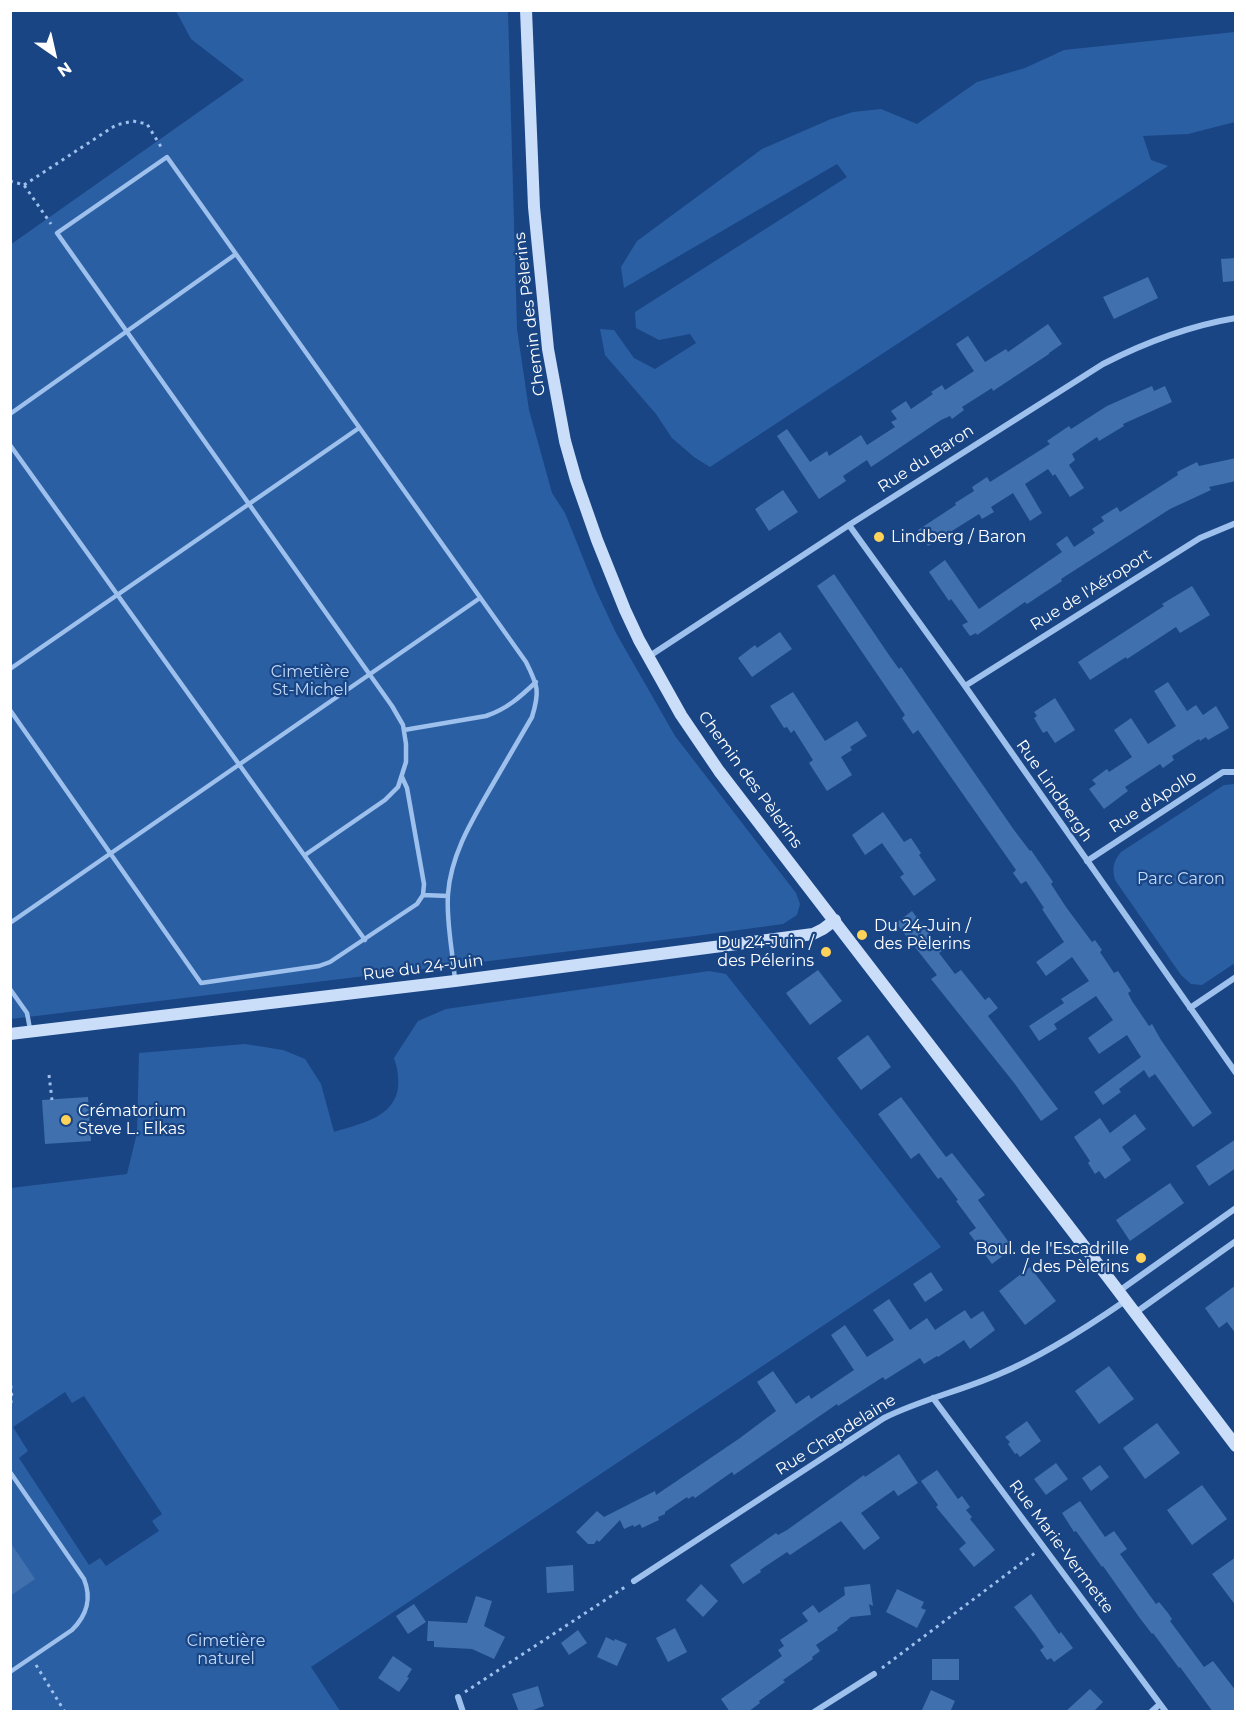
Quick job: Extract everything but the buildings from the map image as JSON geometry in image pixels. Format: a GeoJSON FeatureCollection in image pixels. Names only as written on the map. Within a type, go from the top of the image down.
{"type":"FeatureCollection","features":[{"type":"Feature","properties":{"kind":"street","name":"Chemin des Pèlerins"},"geometry":{"type":"LineString","coordinates":[[526,10],[534,207],[548,349],[555,394],[576,480],[597,540],[625,610],[648,657],[681,715],[719,771],[1236,1446]]}},
{"type":"Feature","properties":{"kind":"street","name":"Rue du Baron"},"geometry":{"type":"LineString","coordinates":[[648,657],[849,525],[1103,364],[1174,332],[1236,318]]}},
{"type":"Feature","properties":{"kind":"street","name":"Rue de l'Aéroport"},"geometry":{"type":"LineString","coordinates":[[964,686],[1193,542],[1236,523]]}},
{"type":"Feature","properties":{"kind":"street","name":"Rue Lindbergh"},"geometry":{"type":"LineString","coordinates":[[849,525],[1236,1073]]}},
{"type":"Feature","properties":{"kind":"street","name":"Rue d'Apollo"},"geometry":{"type":"LineString","coordinates":[[1087,861],[1223,772],[1236,772]]}},
{"type":"Feature","properties":{"kind":"street","name":"Rue du 24-Juin"},"geometry":{"type":"LineString","coordinates":[[10,1034],[455,981],[813,934],[835,920]]}},
{"type":"Feature","properties":{"kind":"street"},"geometry":{"type":"LineString","coordinates":[[1190,1008],[1236,977]]}},
{"type":"Feature","properties":{"kind":"street","name":"Rue Chapdelaine"},"geometry":{"type":"LineString","coordinates":[[634,1581],[884,1418],[904,1407],[995,1376],[1031,1359],[1105,1315],[1122,1296],[1236,1208]]}},
{"type":"Feature","properties":{"kind":"street"},"geometry":{"type":"LineString","coordinates":[[1135,1313],[1236,1241]]}},
{"type":"Feature","properties":{"kind":"street","name":"Rue Marie-Vermette"},"geometry":{"type":"LineString","coordinates":[[933,1398],[1166,1712]]}},
{"type":"Feature","properties":{"kind":"street"},"geometry":{"type":"LineString","coordinates":[[814,1712],[874,1674]]}},
{"type":"Feature","properties":{"kind":"street"},"geometry":{"type":"LineString","coordinates":[[458,1697],[463,1712]]}},
{"type":"Feature","properties":{"kind":"street"},"geometry":{"type":"LineString","coordinates":[[1151,1712],[1161,1704]]}},
{"type":"Feature","properties":{"kind":"lane"},"geometry":{"type":"LineString","coordinates":[[304,855],[386,800],[398,787],[406,753],[403,725],[392,706],[57,233],[167,157],[526,662],[536,682],[538,698],[532,717],[471,822],[458,849],[450,874],[448,917],[455,981]]}},
{"type":"Feature","properties":{"kind":"lane"},"geometry":{"type":"LineString","coordinates":[[10,414],[236,254]]}},
{"type":"Feature","properties":{"kind":"lane"},"geometry":{"type":"LineString","coordinates":[[10,669],[359,428]]}},
{"type":"Feature","properties":{"kind":"lane"},"geometry":{"type":"LineString","coordinates":[[10,445],[365,940]]}},
{"type":"Feature","properties":{"kind":"lane"},"geometry":{"type":"LineString","coordinates":[[10,924],[480,598]]}},
{"type":"Feature","properties":{"kind":"lane"},"geometry":{"type":"LineString","coordinates":[[404,730],[498,712],[514,703],[536,682]]}},
{"type":"Feature","properties":{"kind":"lane"},"geometry":{"type":"LineString","coordinates":[[10,710],[201,983],[319,966],[330,962],[417,904],[423,895],[424,884],[407,788],[402,777]]}},
{"type":"Feature","properties":{"kind":"lane"},"geometry":{"type":"LineString","coordinates":[[423,895],[448,896]]}},
{"type":"Feature","properties":{"kind":"lane"},"geometry":{"type":"LineString","coordinates":[[10,989],[27,1012],[31,1032]]}},
{"type":"Feature","properties":{"kind":"lane"},"geometry":{"type":"LineString","coordinates":[[10,1472],[84,1579],[89,1599],[87,1611],[81,1622],[10,1672]]}},
{"type":"Feature","properties":{"kind":"path"},"geometry":{"type":"LineString","coordinates":[[24,184],[116,125],[133,121],[147,124],[167,157]]}},
{"type":"Feature","properties":{"kind":"path"},"geometry":{"type":"LineString","coordinates":[[10,181],[24,184],[57,233]]}},
{"type":"Feature","properties":{"kind":"path"},"geometry":{"type":"LineString","coordinates":[[49,1075],[52,1100]]}},
{"type":"Feature","properties":{"kind":"path"},"geometry":{"type":"LineString","coordinates":[[10,1378],[12,1398],[10,1406]]}},
{"type":"Feature","properties":{"kind":"path"},"geometry":{"type":"LineString","coordinates":[[874,1674],[1044,1547]]}},
{"type":"Feature","properties":{"kind":"path"},"geometry":{"type":"LineString","coordinates":[[458,1697],[634,1581]]}},
{"type":"Feature","properties":{"kind":"path"},"geometry":{"type":"LineString","coordinates":[[32,1658],[65,1712]]}},
{"type":"Feature","properties":{"kind":"green space","name":"Cimetière St-Michel"},"geometry":{"type":"Polygon","coordinates":[[[176,11],[508,11],[517,329],[529,410],[552,493],[565,513],[616,633],[675,736],[796,893],[800,904],[797,915],[783,924],[695,936],[11,1019],[10,245],[244,80],[191,39],[176,11]]]}},
{"type":"Feature","properties":{"kind":"green space"},"geometry":{"type":"Polygon","coordinates":[[[1235,32],[1235,122],[1188,134],[1143,136],[1151,160],[1168,166],[710,467],[672,438],[656,414],[605,355],[600,329],[614,330],[634,358],[655,369],[696,343],[690,334],[659,340],[636,328],[635,312],[847,177],[837,164],[624,288],[621,267],[637,241],[762,149],[831,119],[853,112],[881,109],[917,124],[977,82],[1025,68],[1064,50],[1235,32]]]}},
{"type":"Feature","properties":{"kind":"green space","name":"Parc Caron"},"geometry":{"type":"Polygon","coordinates":[[[1235,784],[1235,963],[1202,985],[1191,984],[1181,975],[1115,880],[1114,865],[1121,852],[1224,785],[1235,784]]]}},
{"type":"Feature","properties":{"kind":"green space","name":"Cimetière naturel"},"geometry":{"type":"Polygon","coordinates":[[[709,971],[726,974],[941,1247],[311,1667],[340,1711],[11,1711],[11,1188],[127,1174],[137,1133],[139,1053],[245,1044],[283,1050],[305,1059],[321,1084],[334,1132],[368,1121],[387,1109],[394,1101],[398,1090],[398,1072],[394,1058],[418,1021],[446,1009],[709,971]],[[65,1392],[13,1427],[28,1451],[19,1458],[89,1565],[100,1558],[106,1566],[159,1531],[152,1521],[162,1514],[84,1396],[72,1403],[65,1392]]]}},
{"type":"Feature","properties":{"kind":"place","name":"Lindberg / Baron"},"geometry":{"type":"Point","coordinates":[879,537]}},
{"type":"Feature","properties":{"kind":"place","name":"Du 24-Juin / des Pèlerins"},"geometry":{"type":"Point","coordinates":[862,935]}},
{"type":"Feature","properties":{"kind":"place","name":"Du 24-Juin / des Pélerins"},"geometry":{"type":"Point","coordinates":[826,952]}},
{"type":"Feature","properties":{"kind":"place","name":"Crématorium Steve L. Elkas"},"geometry":{"type":"Point","coordinates":[66,1120]}},
{"type":"Feature","properties":{"kind":"place","name":"Boul. de l'Escadrille / des Pèlerins"},"geometry":{"type":"Point","coordinates":[1141,1258]}}]}
